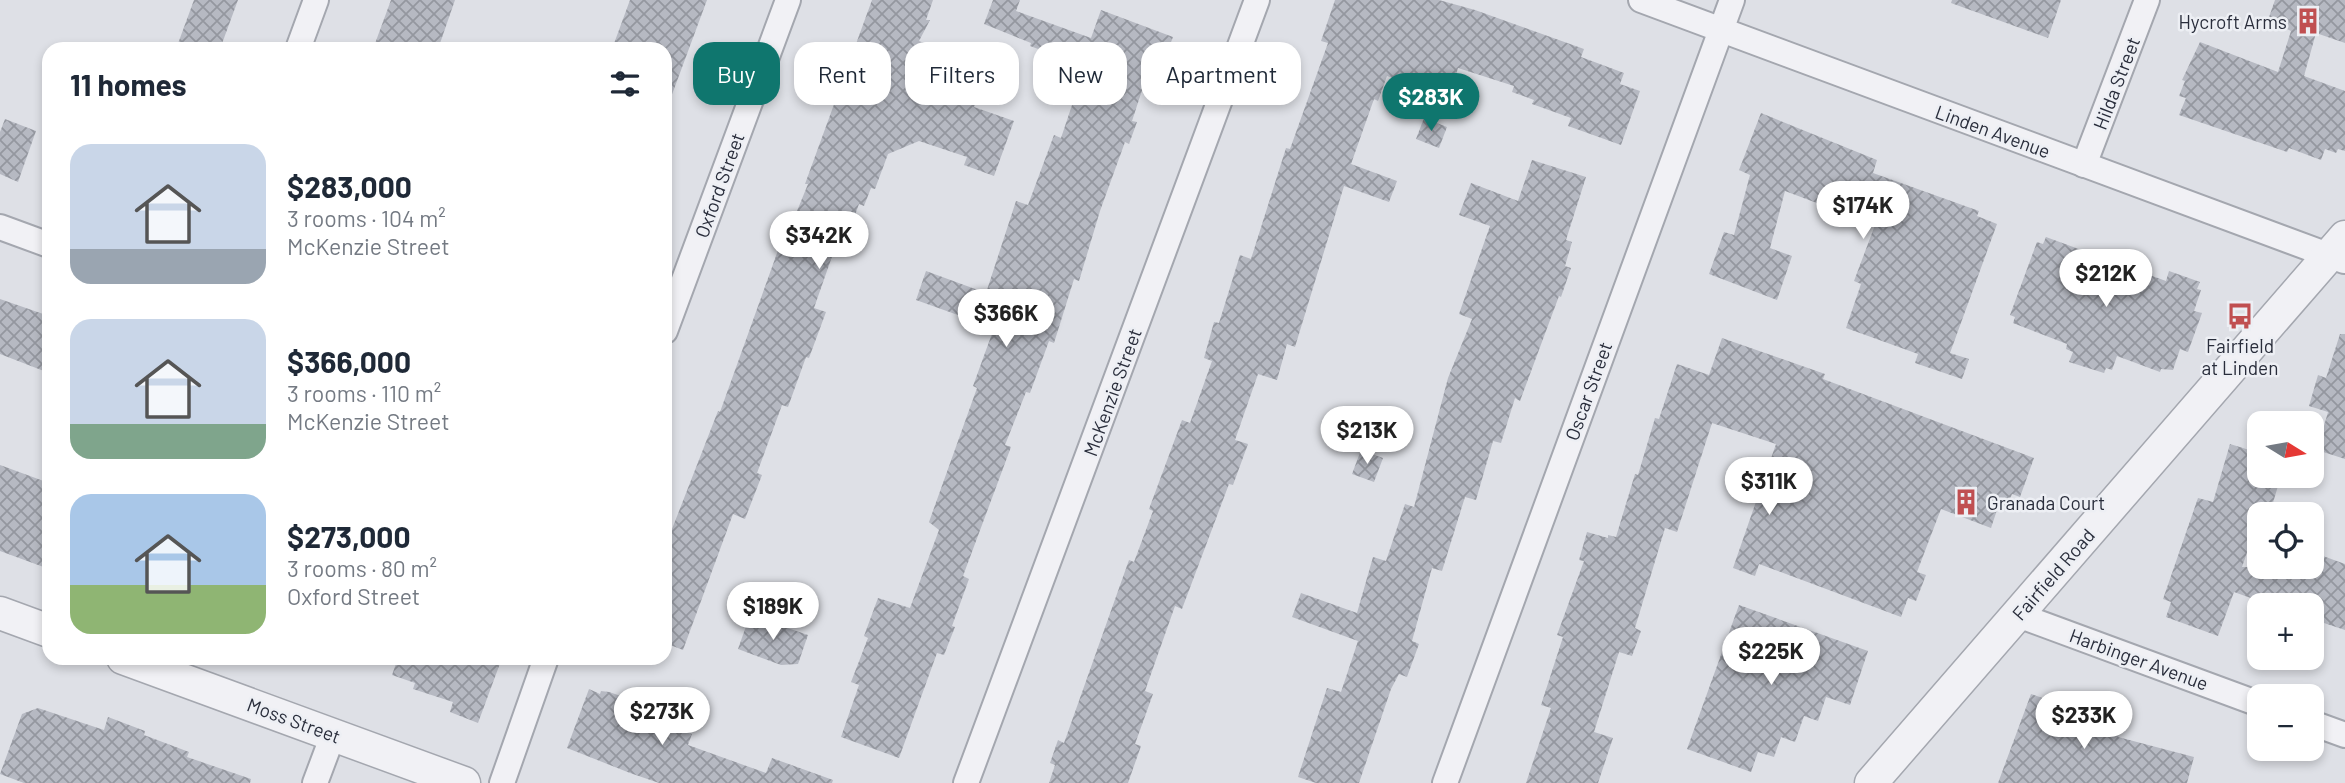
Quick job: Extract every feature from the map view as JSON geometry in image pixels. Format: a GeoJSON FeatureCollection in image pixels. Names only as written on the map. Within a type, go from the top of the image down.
{"type":"FeatureCollection","features":[{"type":"Feature","properties":{"kind":"street"},"geometry":{"type":"LineString","coordinates":[[301,42],[316,0]]}},
{"type":"Feature","properties":{"kind":"street","name":"Oxford Street"},"geometry":{"type":"LineString","coordinates":[[672,312],[788,0]]}},
{"type":"Feature","properties":{"kind":"street","name":"McKenzie Street"},"geometry":{"type":"LineString","coordinates":[[966,783],[1258,0]]}},
{"type":"Feature","properties":{"kind":"street","name":"Linden Avenue"},"geometry":{"type":"LineString","coordinates":[[1641,0],[2084,165],[2340,251]]}},
{"type":"Feature","properties":{"kind":"street","name":"Oscar Street"},"geometry":{"type":"LineString","coordinates":[[1445,783],[1732,0]]}},
{"type":"Feature","properties":{"kind":"street","name":"Hilda Street"},"geometry":{"type":"LineString","coordinates":[[2084,165],[2147,0]]}},
{"type":"Feature","properties":{"kind":"street"},"geometry":{"type":"LineString","coordinates":[[0,227],[42,242]]}},
{"type":"Feature","properties":{"kind":"street","name":"Fairfield Road"},"geometry":{"type":"LineString","coordinates":[[1871,783],[2340,251]]}},
{"type":"Feature","properties":{"kind":"street"},"geometry":{"type":"LineString","coordinates":[[1,615],[42,629]]}},
{"type":"Feature","properties":{"kind":"street","name":"Harbinger Avenue"},"geometry":{"type":"LineString","coordinates":[[2018,615],[2247,700]]}},
{"type":"Feature","properties":{"kind":"street","name":"Moss Street"},"geometry":{"type":"LineString","coordinates":[[142,665],[464,783]]}},
{"type":"Feature","properties":{"kind":"street"},"geometry":{"type":"LineString","coordinates":[[502,783],[544,665]]}},
{"type":"Feature","properties":{"kind":"street"},"geometry":{"type":"LineString","coordinates":[[2324,727],[2345,735]]}},
{"type":"Feature","properties":{"kind":"street"},"geometry":{"type":"LineString","coordinates":[[315,783],[334,735]]}},
{"type":"Feature","properties":{"kind":"building"},"geometry":{"type":"Polygon","coordinates":[[[194,0],[238,0],[223,42],[179,42],[194,0]]]}},
{"type":"Feature","properties":{"kind":"building"},"geometry":{"type":"Polygon","coordinates":[[[391,0],[455,0],[440,42],[376,42],[391,0]]]}},
{"type":"Feature","properties":{"kind":"building"},"geometry":{"type":"Polygon","coordinates":[[[630,0],[707,0],[672,94],[672,42],[615,42],[630,0]]]}},
{"type":"Feature","properties":{"kind":"building"},"geometry":{"type":"Polygon","coordinates":[[[872,0],[933,0],[926,20],[930,20],[919,41],[922,42],[905,42],[905,105],[975,105],[974,107],[1014,121],[994,176],[964,165],[967,157],[919,141],[888,154],[875,189],[871,188],[864,206],[859,204],[842,251],[835,248],[814,308],[826,312],[809,358],[806,357],[788,407],[782,405],[757,473],[762,475],[745,519],[733,514],[683,650],[672,646],[672,529],[718,411],[720,412],[781,242],[784,243],[808,184],[805,184],[834,105],[891,105],[891,42],[857,42],[872,0]]]}},
{"type":"Feature","properties":{"kind":"building"},"geometry":{"type":"Polygon","coordinates":[[[993,0],[1020,0],[1016,11],[1091,38],[1101,10],[1173,37],[1171,42],[1141,42],[1141,93],[1132,121],[1137,122],[1129,144],[1125,142],[1079,281],[1074,279],[1054,343],[1049,341],[1030,393],[1026,392],[1005,445],[1011,447],[963,576],[969,579],[952,626],[955,627],[944,655],[937,653],[899,758],[841,737],[859,685],[851,682],[868,638],[864,636],[878,598],[910,608],[939,530],[929,522],[977,388],[973,386],[994,328],[916,300],[926,271],[986,293],[1016,201],[1028,205],[1054,135],[1061,138],[1072,105],[1127,105],[1127,42],[1033,42],[1033,47],[1030,46],[1031,43],[984,24],[993,0]]]}},
{"type":"Feature","properties":{"kind":"building"},"geometry":{"type":"Polygon","coordinates":[[[1335,0],[1439,0],[1584,49],[1581,57],[1624,73],[1620,84],[1640,91],[1621,145],[1568,126],[1571,118],[1532,104],[1534,100],[1512,92],[1514,86],[1458,68],[1449,98],[1387,76],[1378,101],[1374,99],[1351,164],[1397,181],[1389,202],[1344,186],[1295,347],[1287,344],[1277,380],[1258,374],[1235,440],[1248,444],[1233,485],[1229,484],[1182,609],[1175,606],[1145,691],[1153,694],[1135,744],[1141,746],[1128,783],[1049,783],[1055,765],[1050,763],[1058,740],[1064,743],[1129,560],[1134,562],[1153,511],[1149,509],[1182,420],[1190,423],[1212,361],[1204,358],[1214,322],[1219,323],[1240,255],[1251,259],[1286,148],[1290,149],[1328,43],[1321,41],[1335,0]]]}},
{"type":"Feature","properties":{"kind":"building"},"geometry":{"type":"Polygon","coordinates":[[[1952,0],[2061,0],[2048,38],[1951,3],[1952,0]]]}},
{"type":"Feature","properties":{"kind":"building"},"geometry":{"type":"Polygon","coordinates":[[[2275,0],[2345,0],[2345,43],[2316,33],[2304,76],[2345,91],[2345,151],[2338,149],[2336,153],[2325,149],[2321,160],[2289,148],[2287,152],[2179,115],[2186,98],[2179,96],[2185,81],[2182,80],[2200,42],[2278,72],[2291,31],[2268,20],[2275,0]]]}},
{"type":"Feature","properties":{"kind":"building"},"geometry":{"type":"Polygon","coordinates":[[[1761,113],[1877,160],[1873,173],[1979,211],[1977,216],[1997,224],[1950,353],[1969,359],[1962,379],[1915,363],[1918,354],[1846,328],[1861,284],[1854,281],[1875,225],[1785,191],[1770,248],[1792,256],[1777,300],[1709,274],[1724,232],[1734,235],[1750,175],[1739,170],[1761,113]]]}},
{"type":"Feature","properties":{"kind":"building"},"geometry":{"type":"Polygon","coordinates":[[[1424,118],[1447,127],[1439,148],[1416,139],[1424,118]]]}},
{"type":"Feature","properties":{"kind":"building"},"geometry":{"type":"Polygon","coordinates":[[[5,119],[36,131],[18,182],[0,174],[0,132],[5,119]]]}},
{"type":"Feature","properties":{"kind":"building"},"geometry":{"type":"Polygon","coordinates":[[[1532,160],[1586,177],[1566,240],[1572,242],[1565,266],[1571,268],[1561,297],[1559,296],[1520,401],[1515,398],[1501,443],[1493,441],[1476,500],[1465,497],[1442,571],[1432,568],[1412,641],[1419,644],[1407,677],[1399,674],[1391,689],[1359,783],[1316,783],[1298,777],[1327,688],[1341,692],[1358,641],[1292,617],[1301,593],[1357,613],[1373,557],[1386,561],[1405,504],[1414,507],[1448,378],[1472,319],[1459,314],[1490,226],[1459,215],[1471,183],[1518,201],[1532,160]]]}},
{"type":"Feature","properties":{"kind":"building"},"geometry":{"type":"Polygon","coordinates":[[[2046,237],[2166,281],[2169,271],[2200,282],[2197,289],[2201,290],[2194,311],[2202,313],[2188,352],[2180,349],[2173,370],[2161,369],[2160,372],[2117,356],[2112,370],[2106,368],[2104,373],[2069,362],[2073,352],[2066,349],[2067,344],[2013,323],[2015,317],[2010,315],[2037,242],[2043,244],[2046,237]]]}},
{"type":"Feature","properties":{"kind":"building"},"geometry":{"type":"Polygon","coordinates":[[[0,299],[42,314],[42,370],[0,354],[0,299]]]}},
{"type":"Feature","properties":{"kind":"building"},"geometry":{"type":"Polygon","coordinates":[[[2340,334],[2345,334],[2345,459],[2324,452],[2324,426],[2328,412],[2309,406],[2318,375],[2326,378],[2340,334]]]}},
{"type":"Feature","properties":{"kind":"building"},"geometry":{"type":"Polygon","coordinates":[[[1722,338],[1825,374],[1823,379],[2034,458],[2020,497],[2012,494],[2006,510],[1998,507],[1991,528],[1941,509],[1917,572],[1926,575],[1916,601],[1908,598],[1901,617],[1759,564],[1755,576],[1733,568],[1776,444],[1712,423],[1677,532],[1665,528],[1635,628],[1641,631],[1632,656],[1619,652],[1594,732],[1613,738],[1598,783],[1526,783],[1551,708],[1541,705],[1563,637],[1557,635],[1584,561],[1579,560],[1587,532],[1608,538],[1608,535],[1616,537],[1635,474],[1638,475],[1655,418],[1659,419],[1677,364],[1709,375],[1722,338]]]}},
{"type":"Feature","properties":{"kind":"building"},"geometry":{"type":"Polygon","coordinates":[[[2230,444],[2247,449],[2247,488],[2277,488],[2273,502],[2247,502],[2247,552],[2242,567],[2247,567],[2247,579],[2324,579],[2324,556],[2345,564],[2345,630],[2324,623],[2324,593],[2247,593],[2247,597],[2234,592],[2218,636],[2166,617],[2171,602],[2163,599],[2198,498],[2213,502],[2230,444]]]}},
{"type":"Feature","properties":{"kind":"building"},"geometry":{"type":"Polygon","coordinates":[[[1361,450],[1383,458],[1374,482],[1352,474],[1361,450]]]}},
{"type":"Feature","properties":{"kind":"building"},"geometry":{"type":"Polygon","coordinates":[[[0,465],[42,480],[42,566],[0,551],[0,465]]]}},
{"type":"Feature","properties":{"kind":"building"},"geometry":{"type":"Polygon","coordinates":[[[1739,605],[1868,651],[1850,705],[1826,697],[1818,721],[1804,716],[1795,742],[1781,737],[1774,757],[1758,752],[1751,772],[1687,749],[1739,605]]]}},
{"type":"Feature","properties":{"kind":"building"},"geometry":{"type":"Polygon","coordinates":[[[750,615],[808,635],[798,664],[781,665],[738,649],[750,615]]]}},
{"type":"Feature","properties":{"kind":"building"},"geometry":{"type":"Polygon","coordinates":[[[396,665],[499,665],[478,723],[450,712],[453,702],[413,689],[415,683],[392,675],[396,665]]]}},
{"type":"Feature","properties":{"kind":"building"},"geometry":{"type":"Polygon","coordinates":[[[589,689],[600,694],[601,691],[609,692],[684,717],[679,730],[692,734],[688,745],[766,773],[772,758],[833,780],[832,783],[659,783],[630,773],[567,748],[589,689]]]}},
{"type":"Feature","properties":{"kind":"building"},"geometry":{"type":"Polygon","coordinates":[[[2031,694],[2122,727],[2118,737],[2194,757],[2187,783],[1998,783],[2031,694]]]}},
{"type":"Feature","properties":{"kind":"building"},"geometry":{"type":"Polygon","coordinates":[[[38,708],[104,730],[108,717],[145,731],[144,735],[189,752],[187,757],[251,779],[250,783],[24,783],[0,774],[22,714],[38,708]]]}},
{"type":"Feature","properties":{"kind":"place","name":"Hycroft Arms"},"geometry":{"type":"Point","coordinates":[2308,21]}},
{"type":"Feature","properties":{"kind":"place","name":"Fairfield at Linden"},"geometry":{"type":"Point","coordinates":[2240,316]}},
{"type":"Feature","properties":{"kind":"place","name":"Granada Court"},"geometry":{"type":"Point","coordinates":[1966,502]}}]}
